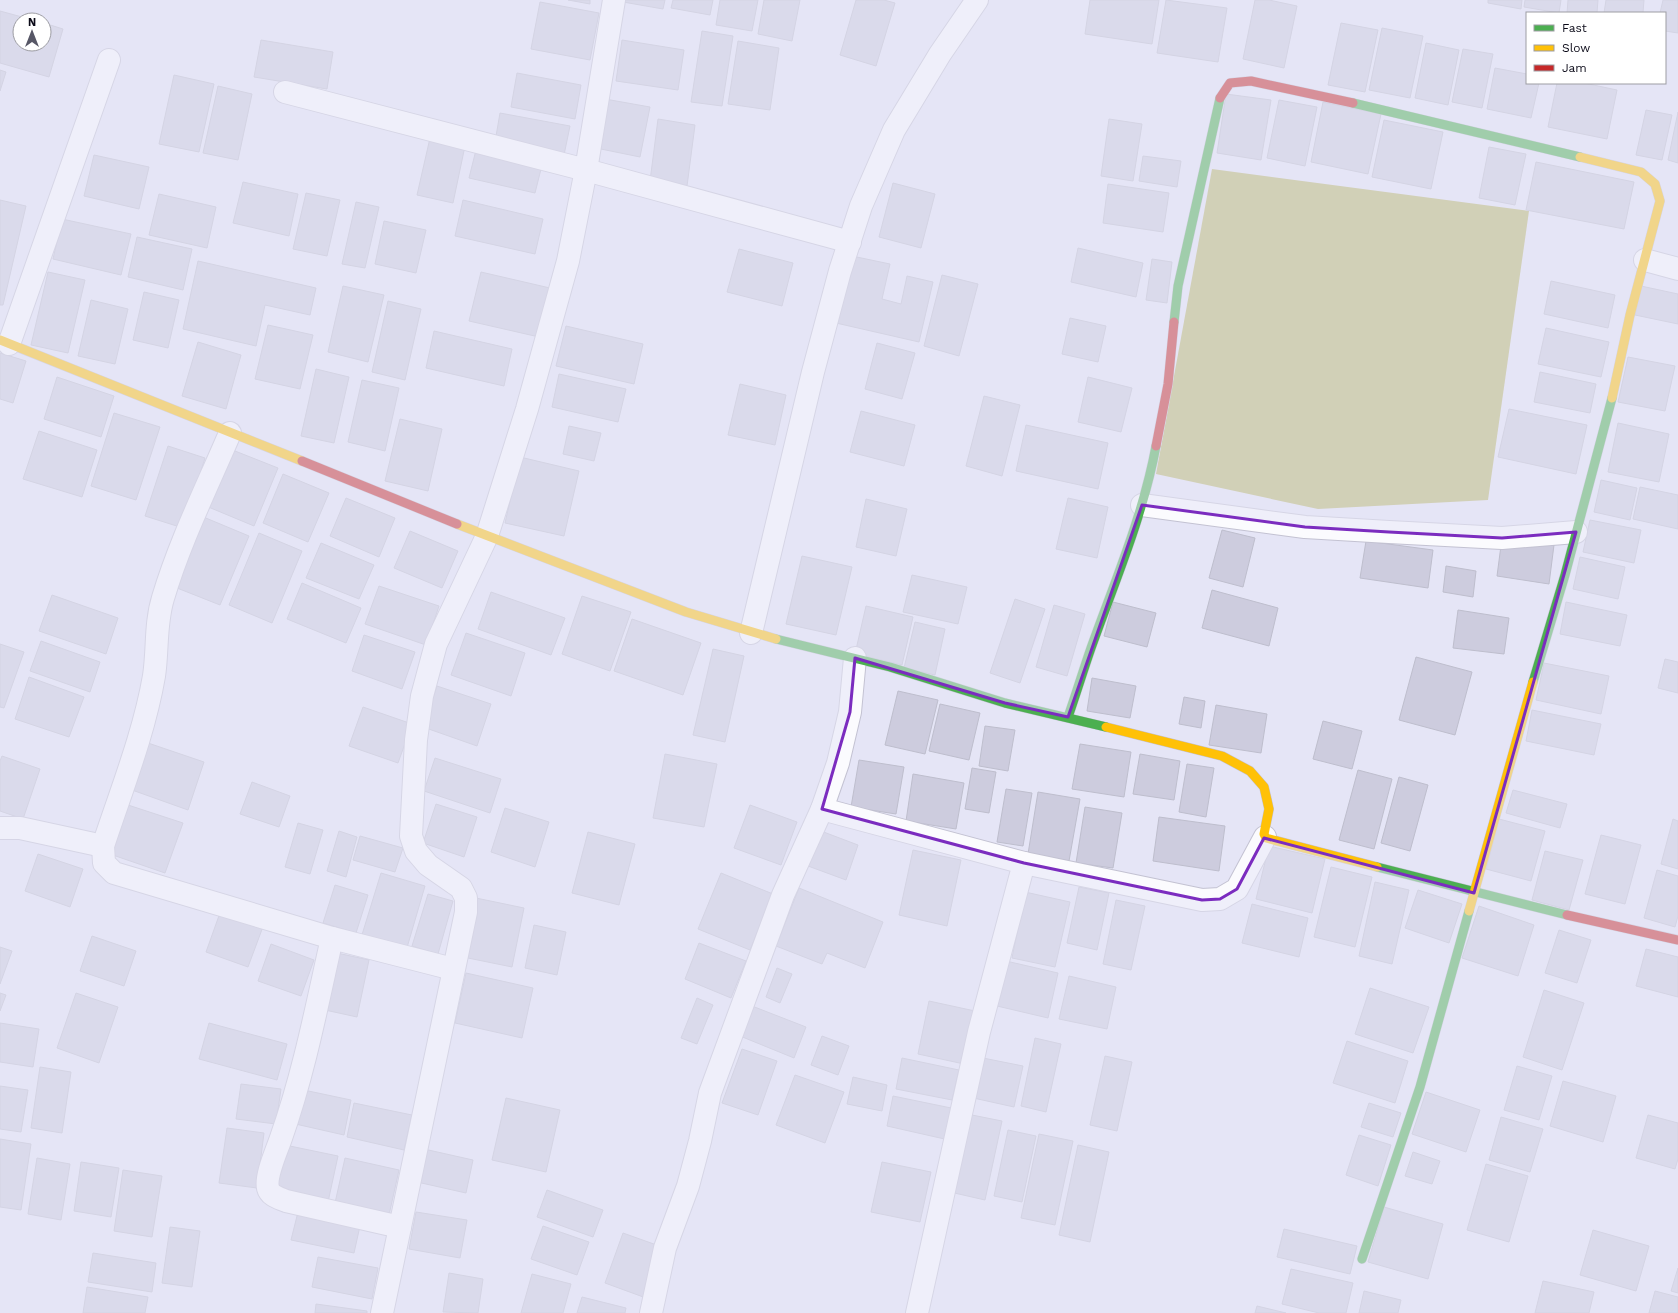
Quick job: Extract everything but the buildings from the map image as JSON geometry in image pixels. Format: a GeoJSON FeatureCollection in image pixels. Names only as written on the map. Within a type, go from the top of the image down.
{"type":"FeatureCollection","features":[{"type":"Feature","properties":{"kind":"street"},"geometry":{"type":"LineString","coordinates":[[382,1313],[466,912],[466,898],[461,888],[428,865],[416,851],[411,836],[416,740],[422,696],[436,644],[487,536],[527,409],[564,276],[586,170],[614,0]]}},
{"type":"Feature","properties":{"kind":"street"},"geometry":{"type":"LineString","coordinates":[[751,633],[815,364],[840,270],[862,206],[894,130],[940,54],[977,0]]}},
{"type":"Feature","properties":{"kind":"street"},"geometry":{"type":"LineString","coordinates":[[110,60],[5,342],[487,536],[686,612],[751,633],[855,658],[1005,703],[1068,716],[1222,756],[1250,770],[1264,787],[1268,809],[1265,837],[1237,889],[1220,899],[1202,900],[1024,862],[822,808]]}},
{"type":"Feature","properties":{"kind":"street"},"geometry":{"type":"LineString","coordinates":[[1068,716],[1091,648],[1115,586],[1149,483],[1168,384],[1180,278],[1220,96],[1230,83],[1251,81],[1388,110],[1641,172],[1655,184],[1660,201],[1630,316],[1606,426],[1519,728],[1420,1087],[1362,1259]]}},
{"type":"Feature","properties":{"kind":"street"},"geometry":{"type":"LineString","coordinates":[[285,92],[586,170],[850,242]]}},
{"type":"Feature","properties":{"kind":"street"},"geometry":{"type":"LineString","coordinates":[[1645,260],[1678,269]]}},
{"type":"Feature","properties":{"kind":"street"},"geometry":{"type":"LineString","coordinates":[[230,433],[174,565],[163,599],[157,628],[154,675],[141,729],[102,846],[104,863],[114,873],[332,938],[453,970]]}},
{"type":"Feature","properties":{"kind":"street"},"geometry":{"type":"LineString","coordinates":[[1142,505],[1305,527],[1502,538],[1576,532]]}},
{"type":"Feature","properties":{"kind":"street"},"geometry":{"type":"LineString","coordinates":[[651,1313],[665,1248],[688,1186],[713,1086],[783,895],[822,808],[838,763],[850,712],[855,658]]}},
{"type":"Feature","properties":{"kind":"street"},"geometry":{"type":"LineString","coordinates":[[0,828],[20,828],[102,846]]}},
{"type":"Feature","properties":{"kind":"street"},"geometry":{"type":"LineString","coordinates":[[1265,837],[1409,877],[1678,940]]}},
{"type":"Feature","properties":{"kind":"street"},"geometry":{"type":"LineString","coordinates":[[917,1313],[979,1032],[1024,862]]}},
{"type":"Feature","properties":{"kind":"street"},"geometry":{"type":"LineString","coordinates":[[332,938],[300,1076],[289,1116],[268,1177],[268,1188],[274,1196],[286,1201],[400,1227]]}},
{"type":"Feature","properties":{"kind":"highlighted area"},"geometry":{"type":"Polygon","coordinates":[[[1142,505],[1305,527],[1502,538],[1576,532],[1474,893],[1264,838],[1237,889],[1220,899],[1202,900],[1024,863],[822,809],[850,712],[855,658],[1005,703],[1068,717],[1142,505]]]}},
{"type":"Feature","properties":{"kind":"shaded area"},"geometry":{"type":"Polygon","coordinates":[[[1212,169],[1529,211],[1488,500],[1318,509],[1156,474],[1212,169]]]}},
{"type":"Feature","properties":{"kind":"traffic: fast"},"geometry":{"type":"LineString","coordinates":[[1174,322],[1178,286],[1220,98]]}},
{"type":"Feature","properties":{"kind":"traffic: fast"},"geometry":{"type":"LineString","coordinates":[[1353,103],[1580,157]]}},
{"type":"Feature","properties":{"kind":"traffic: fast"},"geometry":{"type":"LineString","coordinates":[[1533,682],[1565,575],[1612,398]]}},
{"type":"Feature","properties":{"kind":"traffic: fast"},"geometry":{"type":"LineString","coordinates":[[1068,717],[1136,523],[1144,498],[1156,446]]}},
{"type":"Feature","properties":{"kind":"traffic: fast"},"geometry":{"type":"LineString","coordinates":[[776,639],[890,667],[1005,703],[1106,727]]}},
{"type":"Feature","properties":{"kind":"traffic: fast"},"geometry":{"type":"LineString","coordinates":[[1377,867],[1567,915]]}},
{"type":"Feature","properties":{"kind":"traffic: fast"},"geometry":{"type":"LineString","coordinates":[[1362,1259],[1420,1087],[1469,911]]}},
{"type":"Feature","properties":{"kind":"traffic: slow"},"geometry":{"type":"LineString","coordinates":[[1580,157],[1641,172],[1655,184],[1660,201],[1630,315],[1612,398]]}},
{"type":"Feature","properties":{"kind":"traffic: slow"},"geometry":{"type":"LineString","coordinates":[[0,340],[302,461]]}},
{"type":"Feature","properties":{"kind":"traffic: slow"},"geometry":{"type":"LineString","coordinates":[[457,524],[686,612],[776,639]]}},
{"type":"Feature","properties":{"kind":"traffic: slow"},"geometry":{"type":"LineString","coordinates":[[1469,911],[1533,682]]}},
{"type":"Feature","properties":{"kind":"traffic: slow"},"geometry":{"type":"LineString","coordinates":[[1106,727],[1222,756],[1250,771],[1264,787],[1269,809],[1264,834],[1266,838],[1377,867]]}},
{"type":"Feature","properties":{"kind":"traffic: jam"},"geometry":{"type":"LineString","coordinates":[[1220,98],[1230,83],[1251,81],[1353,103]]}},
{"type":"Feature","properties":{"kind":"traffic: jam"},"geometry":{"type":"LineString","coordinates":[[1156,446],[1168,384],[1174,322]]}},
{"type":"Feature","properties":{"kind":"traffic: jam"},"geometry":{"type":"LineString","coordinates":[[302,461],[457,524]]}},
{"type":"Feature","properties":{"kind":"traffic: jam"},"geometry":{"type":"LineString","coordinates":[[1567,915],[1678,940]]}}]}
